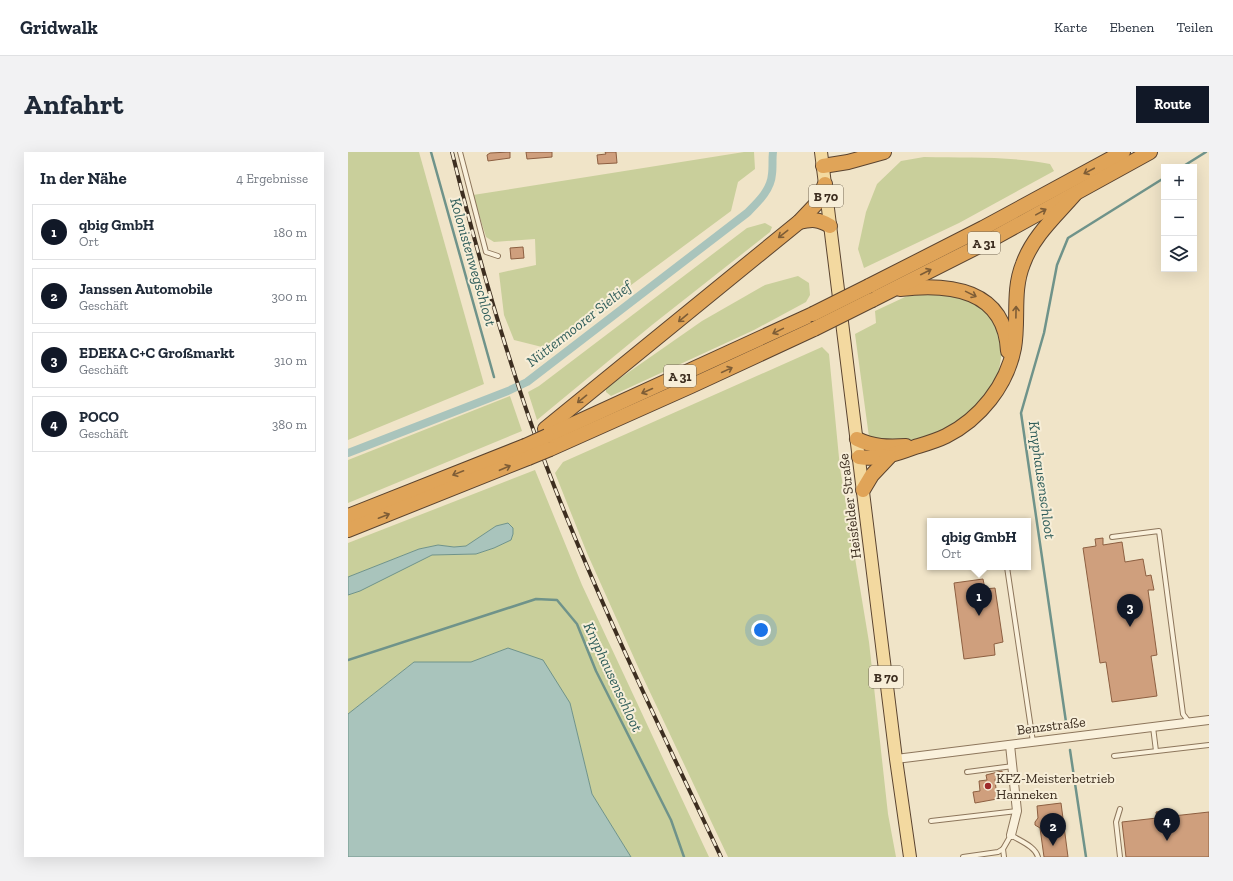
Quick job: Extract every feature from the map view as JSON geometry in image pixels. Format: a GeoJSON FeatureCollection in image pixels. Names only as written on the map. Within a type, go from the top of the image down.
{"type":"FeatureCollection","features":[{"type":"Feature","properties":{"kind":"highway"},"geometry":{"type":"LineString","coordinates":[[822,159],[848,162],[884,152]]}},
{"type":"Feature","properties":{"kind":"highway","name":"A 31"},"geometry":{"type":"LineString","coordinates":[[348,516],[692,386],[814,329],[870,293],[983,228],[1123,152]]}},
{"type":"Feature","properties":{"kind":"highway","name":"A 31"},"geometry":{"type":"LineString","coordinates":[[348,530],[813,314],[870,293],[891,290],[985,242],[1150,152]]}},
{"type":"Feature","properties":{"kind":"highway"},"geometry":{"type":"LineString","coordinates":[[538,443],[799,222],[817,203],[825,184]]}},
{"type":"Feature","properties":{"kind":"highway"},"geometry":{"type":"LineString","coordinates":[[859,457],[870,459],[889,457],[921,445],[952,433],[981,411],[998,389],[1014,348],[1017,291],[1022,265],[1028,250],[1040,233],[1075,194]]}},
{"type":"Feature","properties":{"kind":"highway"},"geometry":{"type":"LineString","coordinates":[[799,222],[809,219],[819,220],[830,226]]}},
{"type":"Feature","properties":{"kind":"highway"},"geometry":{"type":"LineString","coordinates":[[891,290],[921,287],[949,287],[967,291],[977,296],[990,306],[1001,322],[1007,337],[1009,364]]}},
{"type":"Feature","properties":{"kind":"highway"},"geometry":{"type":"LineString","coordinates":[[857,439],[868,444],[878,446],[921,445]]}},
{"type":"Feature","properties":{"kind":"highway"},"geometry":{"type":"LineString","coordinates":[[863,490],[872,475],[889,457]]}},
{"type":"Feature","properties":{"kind":"main road","name":"Heisfelder Straße"},"geometry":{"type":"LineString","coordinates":[[822,159],[896,759],[910,857]]}},
{"type":"Feature","properties":{"kind":"street","name":"Benzstraße"},"geometry":{"type":"LineString","coordinates":[[896,759],[1209,720]]}},
{"type":"Feature","properties":{"kind":"street"},"geometry":{"type":"LineString","coordinates":[[1010,744],[1017,810],[1011,835]]}},
{"type":"Feature","properties":{"kind":"lane"},"geometry":{"type":"LineString","coordinates":[[460,152],[486,252],[498,256]]}},
{"type":"Feature","properties":{"kind":"lane"},"geometry":{"type":"LineString","coordinates":[[1112,537],[1159,531],[1183,714],[1189,722]]}},
{"type":"Feature","properties":{"kind":"lane"},"geometry":{"type":"LineString","coordinates":[[1007,570],[1033,742]]}},
{"type":"Feature","properties":{"kind":"lane"},"geometry":{"type":"LineString","coordinates":[[1153,727],[1156,751]]}},
{"type":"Feature","properties":{"kind":"lane"},"geometry":{"type":"LineString","coordinates":[[1114,756],[1209,745]]}},
{"type":"Feature","properties":{"kind":"lane"},"geometry":{"type":"LineString","coordinates":[[968,772],[1013,766]]}},
{"type":"Feature","properties":{"kind":"lane"},"geometry":{"type":"LineString","coordinates":[[1120,809],[1116,822],[1120,857]]}},
{"type":"Feature","properties":{"kind":"lane"},"geometry":{"type":"LineString","coordinates":[[932,821],[1017,810]]}},
{"type":"Feature","properties":{"kind":"lane"},"geometry":{"type":"LineString","coordinates":[[1004,857],[1003,849],[1011,835],[1035,850],[1038,857]]}},
{"type":"Feature","properties":{"kind":"lane"},"geometry":{"type":"LineString","coordinates":[[963,857],[993,853],[1003,849]]}},
{"type":"Feature","properties":{"kind":"green space"},"geometry":{"type":"Polygon","coordinates":[[[348,152],[419,152],[484,384],[348,440],[348,152]]]}},
{"type":"Feature","properties":{"kind":"green space"},"geometry":{"type":"Polygon","coordinates":[[[744,152],[754,152],[755,169],[738,182],[731,211],[561,337],[542,347],[514,340],[504,315],[499,273],[536,265],[535,239],[494,242],[486,237],[473,195],[744,152]]]}},
{"type":"Feature","properties":{"kind":"green space"},"geometry":{"type":"Polygon","coordinates":[[[924,157],[987,158],[1035,161],[1050,164],[1054,171],[959,223],[864,268],[858,249],[866,212],[877,184],[901,161],[924,157]]]}},
{"type":"Feature","properties":{"kind":"green space"},"geometry":{"type":"Polygon","coordinates":[[[765,223],[772,227],[770,232],[652,325],[537,420],[528,392],[539,386],[747,228],[765,223]]]}},
{"type":"Feature","properties":{"kind":"green space"},"geometry":{"type":"Polygon","coordinates":[[[798,276],[809,283],[810,295],[806,302],[754,330],[611,396],[606,392],[606,388],[702,321],[765,285],[798,276]]]}},
{"type":"Feature","properties":{"kind":"green space"},"geometry":{"type":"Polygon","coordinates":[[[923,291],[974,298],[996,322],[1003,345],[998,376],[980,407],[938,435],[901,444],[869,437],[855,334],[876,323],[875,311],[905,297],[923,291]]]}},
{"type":"Feature","properties":{"kind":"green space"},"geometry":{"type":"Polygon","coordinates":[[[822,347],[829,354],[840,468],[869,642],[888,814],[896,857],[728,857],[639,669],[587,553],[555,473],[563,462],[822,347]]]}},
{"type":"Feature","properties":{"kind":"green space"},"geometry":{"type":"Polygon","coordinates":[[[510,396],[522,431],[348,503],[348,460],[510,396]]]}},
{"type":"Feature","properties":{"kind":"green space"},"geometry":{"type":"Polygon","coordinates":[[[535,470],[582,585],[709,857],[631,857],[592,794],[570,703],[508,648],[471,662],[414,662],[348,714],[348,595],[432,555],[476,554],[511,540],[513,534],[508,523],[496,526],[466,546],[454,547],[438,545],[419,549],[348,577],[348,543],[535,470]]]}},
{"type":"Feature","properties":{"kind":"water"},"geometry":{"type":"Polygon","coordinates":[[[508,523],[513,528],[511,540],[494,548],[476,554],[432,555],[360,591],[348,595],[348,577],[419,549],[438,545],[454,547],[466,546],[496,526],[508,523]]]}},
{"type":"Feature","properties":{"kind":"water"},"geometry":{"type":"Polygon","coordinates":[[[508,648],[543,660],[570,703],[592,794],[631,857],[348,857],[348,714],[414,662],[471,662],[508,648]]]}},
{"type":"Feature","properties":{"kind":"building"},"geometry":{"type":"Polygon","coordinates":[[[510,152],[510,158],[488,161],[487,155],[490,153],[510,152]]]}},
{"type":"Feature","properties":{"kind":"building"},"geometry":{"type":"Polygon","coordinates":[[[526,152],[552,152],[552,157],[527,159],[526,152]]]}},
{"type":"Feature","properties":{"kind":"building"},"geometry":{"type":"Polygon","coordinates":[[[605,152],[616,152],[617,163],[598,164],[597,155],[606,154],[605,152]]]}},
{"type":"Feature","properties":{"kind":"building"},"geometry":{"type":"Polygon","coordinates":[[[523,247],[524,258],[511,259],[510,248],[523,247]]]}},
{"type":"Feature","properties":{"kind":"building"},"geometry":{"type":"Polygon","coordinates":[[[1103,538],[1103,545],[1122,542],[1125,562],[1143,559],[1146,576],[1151,575],[1154,590],[1148,590],[1157,655],[1151,656],[1157,696],[1112,702],[1106,662],[1100,663],[1083,548],[1096,546],[1095,539],[1103,538]]]}},
{"type":"Feature","properties":{"kind":"building"},"geometry":{"type":"Polygon","coordinates":[[[983,579],[985,589],[995,588],[1003,642],[994,644],[995,655],[964,659],[954,583],[983,579]]]}},
{"type":"Feature","properties":{"kind":"building","name":"KFZ-Meisterbetrieb Hanneken"},"geometry":{"type":"Polygon","coordinates":[[[1002,771],[1003,778],[995,779],[997,799],[975,803],[973,792],[980,791],[979,781],[987,780],[986,775],[1002,771]]]}},
{"type":"Feature","properties":{"kind":"building"},"geometry":{"type":"Polygon","coordinates":[[[1061,803],[1068,857],[1044,857],[1040,828],[1035,825],[1038,818],[1037,806],[1061,803]]]}},
{"type":"Feature","properties":{"kind":"building"},"geometry":{"type":"Polygon","coordinates":[[[1173,810],[1173,816],[1209,812],[1209,857],[1126,857],[1122,822],[1157,818],[1156,812],[1173,810]]]}},
{"type":"Feature","properties":{"kind":"waterway","name":"Kolonistenwegschloot"},"geometry":{"type":"LineString","coordinates":[[431,152],[494,377]]}},
{"type":"Feature","properties":{"kind":"waterway","name":"Nüttermoorer Sieltief"},"geometry":{"type":"LineString","coordinates":[[348,453],[508,391],[527,382],[747,213],[767,190],[772,174],[773,152]]}},
{"type":"Feature","properties":{"kind":"waterway","name":"Knyphausenschloot"},"geometry":{"type":"LineString","coordinates":[[1187,164],[1206,152]]}},
{"type":"Feature","properties":{"kind":"waterway","name":"Knyphausenschloot"},"geometry":{"type":"LineString","coordinates":[[1066,722],[1021,413],[1044,333],[1057,265],[1068,238],[1161,180]]}},
{"type":"Feature","properties":{"kind":"waterway","name":"Knyphausenschloot"},"geometry":{"type":"LineString","coordinates":[[348,660],[536,599],[557,600],[577,624],[596,671],[671,820],[684,857]]}},
{"type":"Feature","properties":{"kind":"waterway","name":"Knyphausenschloot"},"geometry":{"type":"LineString","coordinates":[[1070,750],[1086,857]]}},
{"type":"Feature","properties":{"kind":"railway"},"geometry":{"type":"LineString","coordinates":[[452,152],[494,310],[546,465],[586,565],[652,712],[721,857]]}},
{"type":"Feature","properties":{"kind":"place","name":"qbig GmbH"},"geometry":{"type":"Point","coordinates":[979,616]}},
{"type":"Feature","properties":{"kind":"place","name":"EDEKA C+C Großmarkt"},"geometry":{"type":"Point","coordinates":[1130,627]}},
{"type":"Feature","properties":{"kind":"place","name":"KFZ-Meisterbetrieb Hanneken"},"geometry":{"type":"Point","coordinates":[988,786]}},
{"type":"Feature","properties":{"kind":"place","name":"POCO"},"geometry":{"type":"Point","coordinates":[1167,841]}},
{"type":"Feature","properties":{"kind":"place","name":"Janssen Automobile"},"geometry":{"type":"Point","coordinates":[1053,846]}}]}
